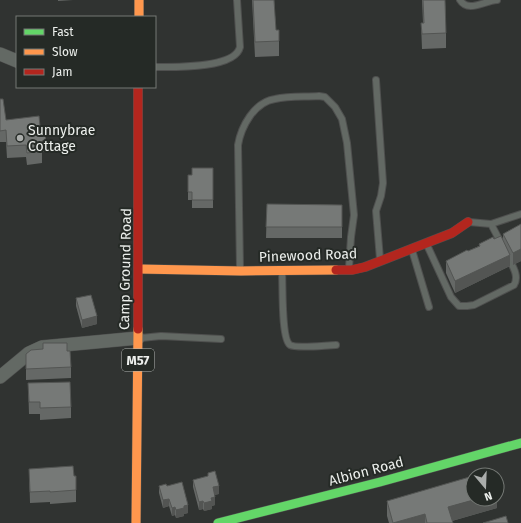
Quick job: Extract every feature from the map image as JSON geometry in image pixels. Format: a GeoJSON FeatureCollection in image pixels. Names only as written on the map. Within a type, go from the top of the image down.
{"type":"FeatureCollection","features":[{"type":"Feature","properties":{"kind":"street"},"geometry":{"type":"LineString","coordinates":[[139,0],[139,16]]}},
{"type":"Feature","properties":{"kind":"street"},"geometry":{"type":"LineString","coordinates":[[0,54],[16,61]]}},
{"type":"Feature","properties":{"kind":"street","name":"Camp Ground Road"},"geometry":{"type":"LineString","coordinates":[[136,523],[139,268],[138,88]]}},
{"type":"Feature","properties":{"kind":"street","name":"Pinewood Road"},"geometry":{"type":"LineString","coordinates":[[139,268],[240,270],[358,269],[456,231],[468,222]]}},
{"type":"Feature","properties":{"kind":"street"},"geometry":{"type":"LineString","coordinates":[[0,378],[29,353],[42,347],[138,338]]}},
{"type":"Feature","properties":{"kind":"street","name":"Albion Road"},"geometry":{"type":"LineString","coordinates":[[218,523],[387,480],[521,443]]}},
{"type":"Feature","properties":{"kind":"lane"},"geometry":{"type":"LineString","coordinates":[[156,67],[197,66],[211,64],[237,54],[240,47],[237,0]]}},
{"type":"Feature","properties":{"kind":"lane"},"geometry":{"type":"LineString","coordinates":[[460,0],[462,4],[470,7],[497,0]]}},
{"type":"Feature","properties":{"kind":"lane"},"geometry":{"type":"LineString","coordinates":[[376,80],[383,184],[376,211],[380,261]]}},
{"type":"Feature","properties":{"kind":"lane"},"geometry":{"type":"LineString","coordinates":[[240,270],[238,145],[244,126],[252,114],[267,101],[274,99],[319,96],[324,97],[336,107],[342,119],[347,143],[354,215],[348,270]]}},
{"type":"Feature","properties":{"kind":"lane"},"geometry":{"type":"LineString","coordinates":[[468,222],[491,224],[521,214]]}},
{"type":"Feature","properties":{"kind":"lane"},"geometry":{"type":"LineString","coordinates":[[426,243],[450,297],[459,306],[474,305],[511,288],[516,282],[516,274],[491,224]]}},
{"type":"Feature","properties":{"kind":"lane"},"geometry":{"type":"LineString","coordinates":[[412,249],[429,307]]}},
{"type":"Feature","properties":{"kind":"lane"},"geometry":{"type":"LineString","coordinates":[[282,270],[284,331],[287,341],[290,345],[297,346],[336,345]]}},
{"type":"Feature","properties":{"kind":"lane"},"geometry":{"type":"LineString","coordinates":[[138,338],[161,336],[221,339]]}},
{"type":"Feature","properties":{"kind":"building"},"geometry":{"type":"Polygon","coordinates":[[[253,0],[274,0],[276,30],[279,30],[279,41],[255,42],[253,0]]]}},
{"type":"Feature","properties":{"kind":"building"},"geometry":{"type":"Polygon","coordinates":[[[423,0],[445,0],[446,33],[422,34],[421,23],[424,23],[423,0]]]}},
{"type":"Feature","properties":{"kind":"building"},"geometry":{"type":"Polygon","coordinates":[[[0,99],[3,99],[6,120],[39,116],[40,126],[43,128],[46,135],[45,140],[42,141],[42,151],[27,153],[26,145],[7,146],[6,130],[0,131],[0,99]]]}},
{"type":"Feature","properties":{"kind":"building"},"geometry":{"type":"Polygon","coordinates":[[[192,168],[213,168],[213,200],[192,200],[192,192],[188,192],[188,175],[192,175],[192,168]]]}},
{"type":"Feature","properties":{"kind":"building"},"geometry":{"type":"Polygon","coordinates":[[[267,204],[342,205],[342,227],[266,227],[267,204]]]}},
{"type":"Feature","properties":{"kind":"building"},"geometry":{"type":"Polygon","coordinates":[[[521,224],[521,249],[513,253],[503,234],[521,224]]]}},
{"type":"Feature","properties":{"kind":"building"},"geometry":{"type":"Polygon","coordinates":[[[501,236],[510,255],[455,281],[446,261],[467,250],[468,251],[480,246],[479,244],[493,237],[494,239],[501,236]]]}},
{"type":"Feature","properties":{"kind":"building"},"geometry":{"type":"Polygon","coordinates":[[[91,295],[97,316],[82,320],[76,298],[91,295]]]}},
{"type":"Feature","properties":{"kind":"building"},"geometry":{"type":"Polygon","coordinates":[[[43,343],[67,343],[67,351],[70,351],[71,367],[26,369],[26,354],[31,350],[43,349],[43,343]]]}},
{"type":"Feature","properties":{"kind":"building"},"geometry":{"type":"Polygon","coordinates":[[[70,382],[71,407],[40,408],[40,402],[29,402],[28,383],[70,382]]]}},
{"type":"Feature","properties":{"kind":"building"},"geometry":{"type":"Polygon","coordinates":[[[73,466],[74,476],[76,476],[76,490],[30,492],[29,469],[73,466]]]}},
{"type":"Feature","properties":{"kind":"building"},"geometry":{"type":"Polygon","coordinates":[[[215,471],[219,486],[213,487],[215,497],[211,498],[212,501],[204,503],[203,501],[199,502],[193,480],[208,476],[208,473],[215,471]]]}},
{"type":"Feature","properties":{"kind":"building"},"geometry":{"type":"Polygon","coordinates":[[[465,478],[465,502],[448,507],[453,523],[427,523],[425,514],[393,523],[387,501],[465,478]]]}},
{"type":"Feature","properties":{"kind":"building"},"geometry":{"type":"Polygon","coordinates":[[[182,482],[188,505],[184,506],[184,508],[176,510],[175,507],[172,508],[169,499],[163,500],[159,486],[166,484],[167,486],[182,482]]]}},
{"type":"Feature","properties":{"kind":"building"},"geometry":{"type":"Polygon","coordinates":[[[506,516],[508,523],[483,523],[506,516]]]}},
{"type":"Feature","properties":{"kind":"traffic: fast"},"geometry":{"type":"LineString","coordinates":[[218,523],[380,482],[521,443]]}},
{"type":"Feature","properties":{"kind":"traffic: slow"},"geometry":{"type":"LineString","coordinates":[[139,0],[139,16]]}},
{"type":"Feature","properties":{"kind":"traffic: slow"},"geometry":{"type":"LineString","coordinates":[[139,269],[241,271],[336,270]]}},
{"type":"Feature","properties":{"kind":"traffic: slow"},"geometry":{"type":"LineString","coordinates":[[136,523],[138,329]]}},
{"type":"Feature","properties":{"kind":"traffic: jam"},"geometry":{"type":"LineString","coordinates":[[138,88],[138,329]]}},
{"type":"Feature","properties":{"kind":"traffic: jam"},"geometry":{"type":"LineString","coordinates":[[336,270],[352,270],[365,267],[452,233],[468,222]]}},
{"type":"Feature","properties":{"kind":"place","name":"Sunnybrae Cottage"},"geometry":{"type":"Point","coordinates":[20,138]}}]}
